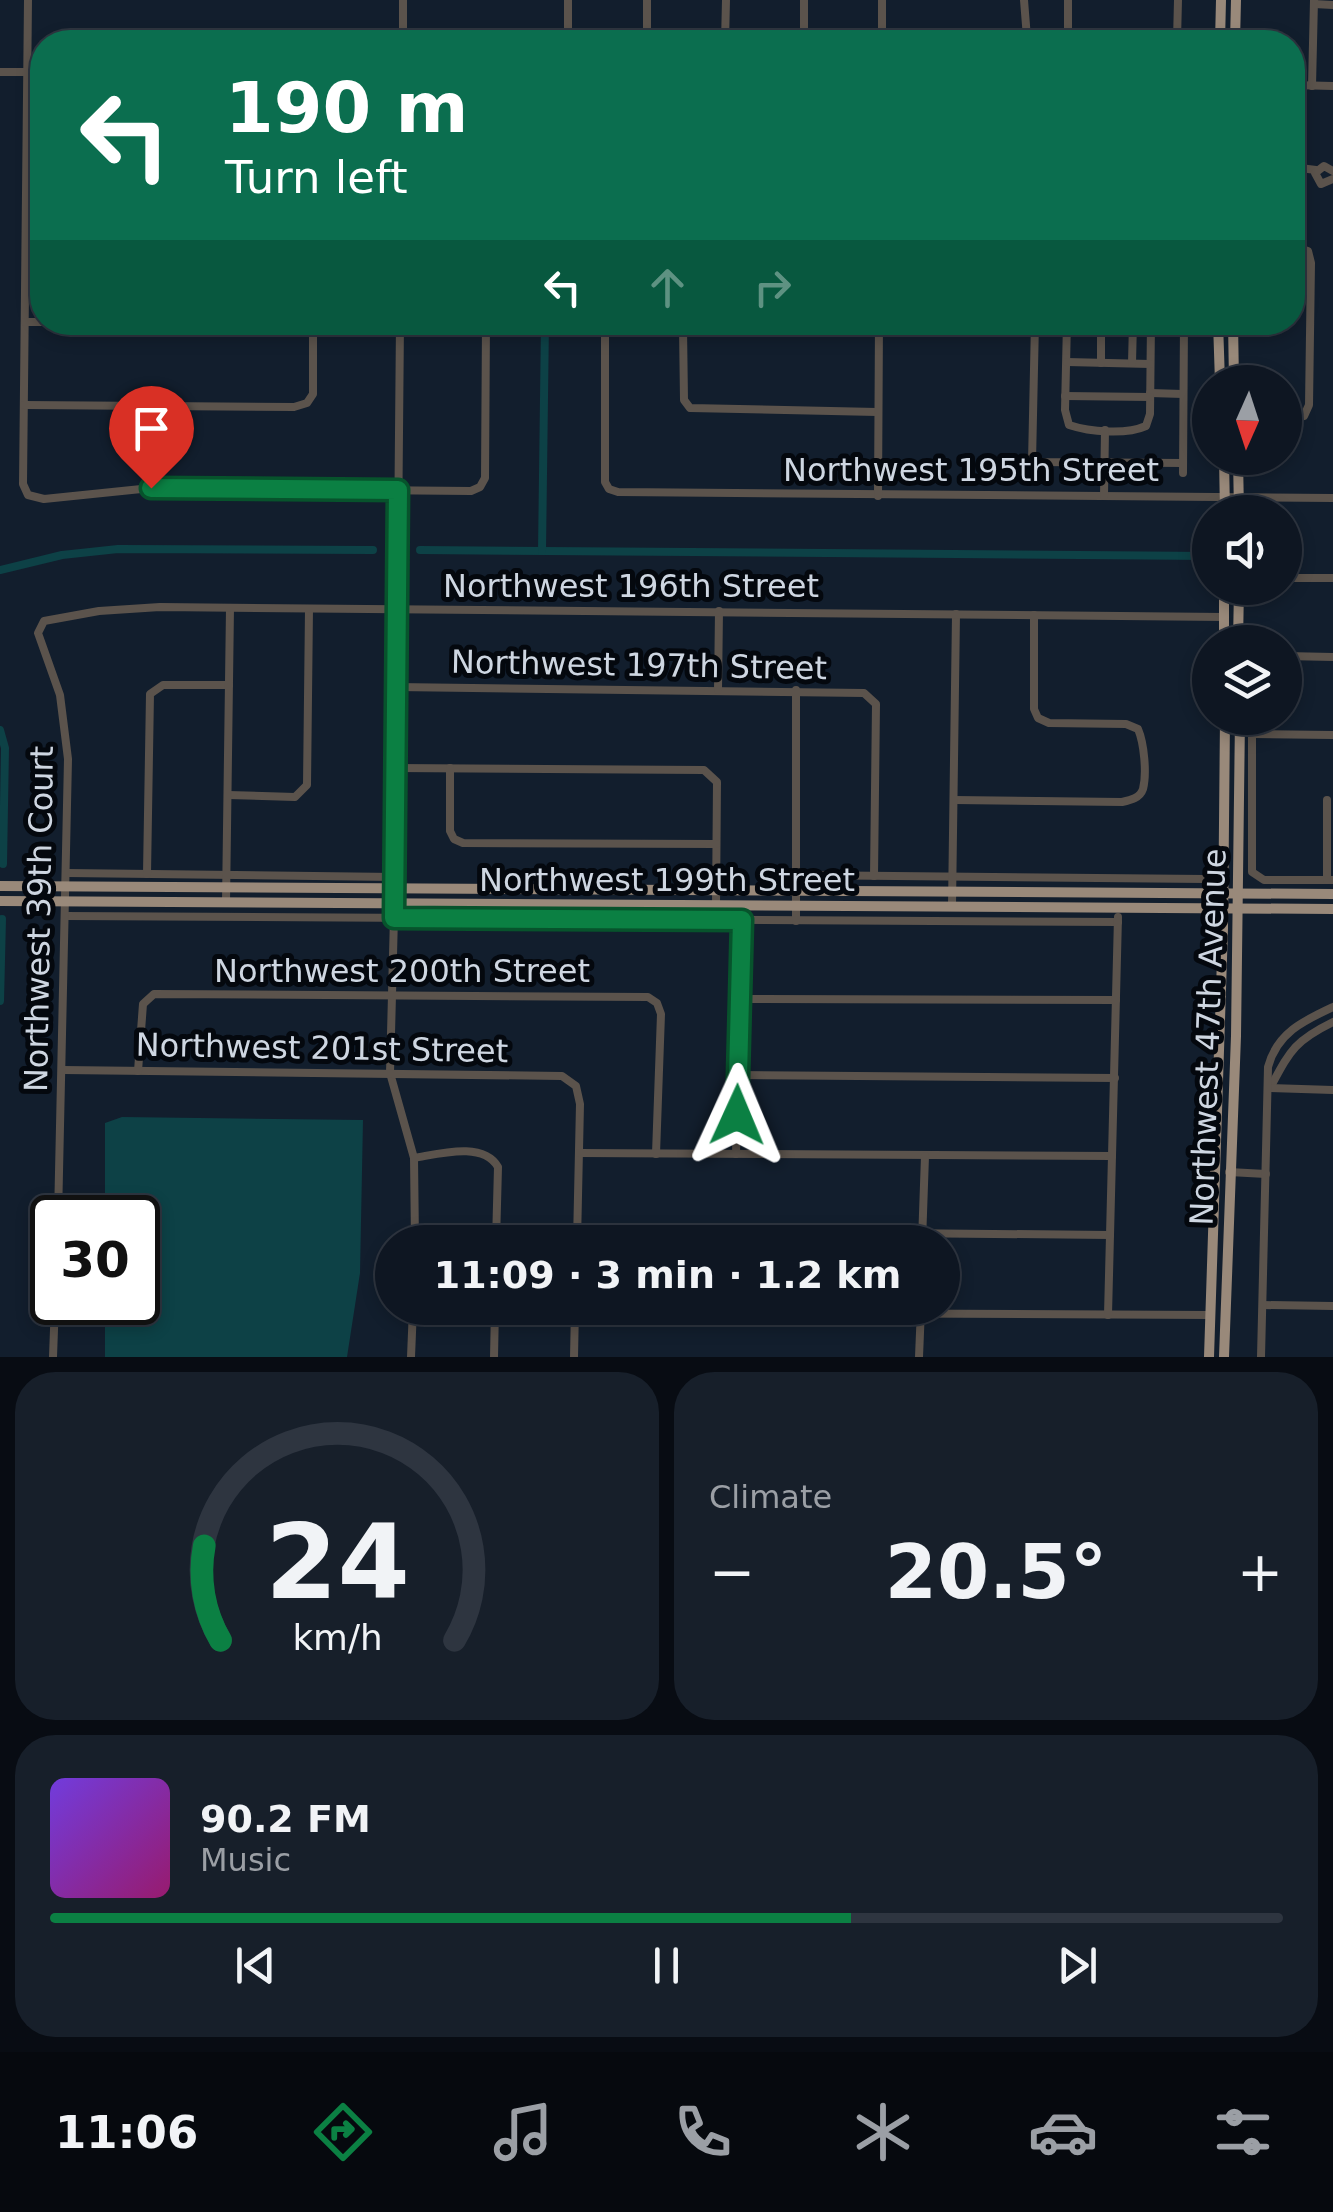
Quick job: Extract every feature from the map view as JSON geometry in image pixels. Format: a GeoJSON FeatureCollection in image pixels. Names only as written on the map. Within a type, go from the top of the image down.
{"type":"FeatureCollection","features":[{"type":"Feature","properties":{"kind":"main road"},"geometry":{"type":"LineString","coordinates":[[1220,30],[1221,0]]}},
{"type":"Feature","properties":{"kind":"main road"},"geometry":{"type":"LineString","coordinates":[[1236,0],[1236,30]]}},
{"type":"Feature","properties":{"kind":"main road"},"geometry":{"type":"LineString","coordinates":[[1218,335],[1219,365]]}},
{"type":"Feature","properties":{"kind":"main road"},"geometry":{"type":"LineString","coordinates":[[1232,335],[1233,365]]}},
{"type":"Feature","properties":{"kind":"main road"},"geometry":{"type":"LineString","coordinates":[[1224,605],[1224,625]]}},
{"type":"Feature","properties":{"kind":"main road","name":"Northwest 47th Avenue"},"geometry":{"type":"LineString","coordinates":[[1209,1357],[1225,735]]}},
{"type":"Feature","properties":{"kind":"main road","name":"Northwest 47th Avenue"},"geometry":{"type":"LineString","coordinates":[[1224,1357],[1239,908],[1240,735]]}},
{"type":"Feature","properties":{"kind":"main road","name":"Northwest 199th Street"},"geometry":{"type":"LineString","coordinates":[[0,886],[227,888],[395,883],[716,891],[1333,894]]}},
{"type":"Feature","properties":{"kind":"main road","name":"Northwest 199th Street"},"geometry":{"type":"LineString","coordinates":[[0,901],[1333,909]]}},
{"type":"Feature","properties":{"kind":"main road"},"geometry":{"type":"LineString","coordinates":[[1218,1110],[1231,1130]]}},
{"type":"Feature","properties":{"kind":"main road"},"geometry":{"type":"LineString","coordinates":[[1210,1315],[1226,1303]]}},
{"type":"Feature","properties":{"kind":"street"},"geometry":{"type":"LineString","coordinates":[[28,0],[23,484],[28,495],[44,499],[151,488],[471,491],[480,487],[485,478],[486,335]]}},
{"type":"Feature","properties":{"kind":"street"},"geometry":{"type":"LineString","coordinates":[[403,30],[404,0]]}},
{"type":"Feature","properties":{"kind":"street"},"geometry":{"type":"LineString","coordinates":[[568,0],[568,30]]}},
{"type":"Feature","properties":{"kind":"street"},"geometry":{"type":"LineString","coordinates":[[647,0],[647,30]]}},
{"type":"Feature","properties":{"kind":"street"},"geometry":{"type":"LineString","coordinates":[[725,30],[726,0]]}},
{"type":"Feature","properties":{"kind":"street"},"geometry":{"type":"LineString","coordinates":[[804,0],[804,30]]}},
{"type":"Feature","properties":{"kind":"street"},"geometry":{"type":"LineString","coordinates":[[882,0],[882,30]]}},
{"type":"Feature","properties":{"kind":"street"},"geometry":{"type":"LineString","coordinates":[[1024,0],[1026,30]]}},
{"type":"Feature","properties":{"kind":"street"},"geometry":{"type":"LineString","coordinates":[[1068,0],[1068,30]]}},
{"type":"Feature","properties":{"kind":"street"},"geometry":{"type":"LineString","coordinates":[[1177,30],[1178,0]]}},
{"type":"Feature","properties":{"kind":"street"},"geometry":{"type":"LineString","coordinates":[[1312,86],[1314,2],[1333,5]]}},
{"type":"Feature","properties":{"kind":"street"},"geometry":{"type":"LineString","coordinates":[[0,72],[28,72]]}},
{"type":"Feature","properties":{"kind":"street"},"geometry":{"type":"LineString","coordinates":[[1305,86],[1333,86]]}},
{"type":"Feature","properties":{"kind":"street"},"geometry":{"type":"LineString","coordinates":[[1305,169],[1324,166],[1333,171]]}},
{"type":"Feature","properties":{"kind":"street"},"geometry":{"type":"LineString","coordinates":[[1316,170],[1315,177],[1321,184],[1333,179]]}},
{"type":"Feature","properties":{"kind":"street"},"geometry":{"type":"LineString","coordinates":[[1302,416],[1309,405],[1311,263],[1305,250]]}},
{"type":"Feature","properties":{"kind":"street"},"geometry":{"type":"LineString","coordinates":[[25,322],[30,322]]}},
{"type":"Feature","properties":{"kind":"street"},"geometry":{"type":"LineString","coordinates":[[24,405],[294,407],[307,403],[312,394],[313,335]]}},
{"type":"Feature","properties":{"kind":"street"},"geometry":{"type":"LineString","coordinates":[[400,335],[390,1073],[414,1158],[415,1225]]}},
{"type":"Feature","properties":{"kind":"street","name":"Northwest 195th Street"},"geometry":{"type":"LineString","coordinates":[[605,335],[605,482],[609,489],[618,492],[1192,497]]}},
{"type":"Feature","properties":{"kind":"street"},"geometry":{"type":"LineString","coordinates":[[683,335],[684,400],[690,408],[878,412]]}},
{"type":"Feature","properties":{"kind":"street"},"geometry":{"type":"LineString","coordinates":[[878,496],[879,335]]}},
{"type":"Feature","properties":{"kind":"street"},"geometry":{"type":"LineString","coordinates":[[1034,335],[1032,462],[1183,463]]}},
{"type":"Feature","properties":{"kind":"street"},"geometry":{"type":"LineString","coordinates":[[1067,335],[1065,394],[1069,425],[1105,430],[1136,430],[1146,426],[1151,335]]}},
{"type":"Feature","properties":{"kind":"street"},"geometry":{"type":"LineString","coordinates":[[1100,363],[1101,335]]}},
{"type":"Feature","properties":{"kind":"street"},"geometry":{"type":"LineString","coordinates":[[1132,364],[1133,335]]}},
{"type":"Feature","properties":{"kind":"street"},"geometry":{"type":"LineString","coordinates":[[1183,474],[1184,335]]}},
{"type":"Feature","properties":{"kind":"street"},"geometry":{"type":"LineString","coordinates":[[1067,362],[1150,364]]}},
{"type":"Feature","properties":{"kind":"street"},"geometry":{"type":"LineString","coordinates":[[1065,394],[1184,394]]}},
{"type":"Feature","properties":{"kind":"street"},"geometry":{"type":"LineString","coordinates":[[1104,496],[1105,430]]}},
{"type":"Feature","properties":{"kind":"street","name":"Northwest 195th Street"},"geometry":{"type":"LineString","coordinates":[[1302,498],[1333,498]]}},
{"type":"Feature","properties":{"kind":"street"},"geometry":{"type":"LineString","coordinates":[[1302,578],[1333,578]]}},
{"type":"Feature","properties":{"kind":"street","name":"Northwest 196th Street"},"geometry":{"type":"LineString","coordinates":[[40,626],[53,618],[160,607],[1224,617]]}},
{"type":"Feature","properties":{"kind":"street"},"geometry":{"type":"LineString","coordinates":[[226,902],[230,608]]}},
{"type":"Feature","properties":{"kind":"street"},"geometry":{"type":"LineString","coordinates":[[228,795],[295,797],[307,786],[309,608]]}},
{"type":"Feature","properties":{"kind":"street"},"geometry":{"type":"LineString","coordinates":[[718,611],[718,690]]}},
{"type":"Feature","properties":{"kind":"street"},"geometry":{"type":"LineString","coordinates":[[952,906],[956,614]]}},
{"type":"Feature","properties":{"kind":"street"},"geometry":{"type":"LineString","coordinates":[[954,800],[1122,802],[1136,798],[1142,790],[1143,740],[1138,728],[1038,718],[1034,709],[1034,614]]}},
{"type":"Feature","properties":{"kind":"street","name":"Northwest 39th Court"},"geometry":{"type":"LineString","coordinates":[[40,626],[39,641],[60,695],[66,729],[59,1195]]}},
{"type":"Feature","properties":{"kind":"street"},"geometry":{"type":"LineString","coordinates":[[1302,656],[1333,656]]}},
{"type":"Feature","properties":{"kind":"street"},"geometry":{"type":"LineString","coordinates":[[147,874],[149,702],[163,685],[229,685]]}},
{"type":"Feature","properties":{"kind":"street","name":"Northwest 197th Street"},"geometry":{"type":"LineString","coordinates":[[396,688],[864,692],[876,704],[874,876]]}},
{"type":"Feature","properties":{"kind":"street"},"geometry":{"type":"LineString","coordinates":[[796,690],[796,921]]}},
{"type":"Feature","properties":{"kind":"street","name":"Northwest 47th Avenue"},"geometry":{"type":"LineString","coordinates":[[1252,735],[1250,866],[1254,875],[1264,880],[1330,880]]}},
{"type":"Feature","properties":{"kind":"street"},"geometry":{"type":"LineString","coordinates":[[1302,735],[1333,735]]}},
{"type":"Feature","properties":{"kind":"street"},"geometry":{"type":"LineString","coordinates":[[395,768],[704,770],[717,782],[716,905]]}},
{"type":"Feature","properties":{"kind":"street"},"geometry":{"type":"LineString","coordinates":[[450,768],[450,831],[463,843],[716,844]]}},
{"type":"Feature","properties":{"kind":"street"},"geometry":{"type":"LineString","coordinates":[[1327,800],[1330,880]]}},
{"type":"Feature","properties":{"kind":"street"},"geometry":{"type":"LineString","coordinates":[[66,873],[227,874],[395,883]]}},
{"type":"Feature","properties":{"kind":"street"},"geometry":{"type":"LineString","coordinates":[[796,876],[1206,879]]}},
{"type":"Feature","properties":{"kind":"street"},"geometry":{"type":"LineString","coordinates":[[1108,1315],[1118,908]]}},
{"type":"Feature","properties":{"kind":"street"},"geometry":{"type":"LineString","coordinates":[[65,916],[1118,922]]}},
{"type":"Feature","properties":{"kind":"street"},"geometry":{"type":"LineString","coordinates":[[736,1154],[742,920]]}},
{"type":"Feature","properties":{"kind":"street","name":"Northwest 200th Street"},"geometry":{"type":"LineString","coordinates":[[138,1071],[143,1004],[154,994],[648,997],[657,1003],[661,1014],[656,1154]]}},
{"type":"Feature","properties":{"kind":"street"},"geometry":{"type":"LineString","coordinates":[[740,998],[1116,1000]]}},
{"type":"Feature","properties":{"kind":"street"},"geometry":{"type":"LineString","coordinates":[[1262,1357],[1268,1068],[1277,1047],[1294,1027],[1333,1007]]}},
{"type":"Feature","properties":{"kind":"street"},"geometry":{"type":"LineString","coordinates":[[1309,1018],[1316,1030]]}},
{"type":"Feature","properties":{"kind":"street"},"geometry":{"type":"LineString","coordinates":[[1270,1088],[1291,1050],[1333,1022]]}},
{"type":"Feature","properties":{"kind":"street","name":"Northwest 201st Street"},"geometry":{"type":"LineString","coordinates":[[63,1070],[562,1076],[576,1086],[580,1104],[579,1153]]}},
{"type":"Feature","properties":{"kind":"street"},"geometry":{"type":"LineString","coordinates":[[738,1075],[1114,1078]]}},
{"type":"Feature","properties":{"kind":"street"},"geometry":{"type":"LineString","coordinates":[[1270,1088],[1333,1090]]}},
{"type":"Feature","properties":{"kind":"street"},"geometry":{"type":"LineString","coordinates":[[414,1158],[482,1152],[493,1158],[498,1167],[496,1225]]}},
{"type":"Feature","properties":{"kind":"street"},"geometry":{"type":"LineString","coordinates":[[577,1225],[579,1153],[1112,1156]]}},
{"type":"Feature","properties":{"kind":"street"},"geometry":{"type":"LineString","coordinates":[[923,1225],[925,1156]]}},
{"type":"Feature","properties":{"kind":"street"},"geometry":{"type":"LineString","coordinates":[[1230,1172],[1266,1174]]}},
{"type":"Feature","properties":{"kind":"street"},"geometry":{"type":"LineString","coordinates":[[960,1237],[1110,1235]]}},
{"type":"Feature","properties":{"kind":"street"},"geometry":{"type":"LineString","coordinates":[[1263,1306],[1333,1304]]}},
{"type":"Feature","properties":{"kind":"street"},"geometry":{"type":"LineString","coordinates":[[960,1312],[1210,1315]]}},
{"type":"Feature","properties":{"kind":"street"},"geometry":{"type":"LineString","coordinates":[[54,1357],[55,1325]]}},
{"type":"Feature","properties":{"kind":"street"},"geometry":{"type":"LineString","coordinates":[[411,1357],[412,1325]]}},
{"type":"Feature","properties":{"kind":"street"},"geometry":{"type":"LineString","coordinates":[[494,1357],[495,1325]]}},
{"type":"Feature","properties":{"kind":"street"},"geometry":{"type":"LineString","coordinates":[[574,1357],[575,1325]]}},
{"type":"Feature","properties":{"kind":"street"},"geometry":{"type":"LineString","coordinates":[[919,1357],[920,1325]]}},
{"type":"Feature","properties":{"kind":"shaded area"},"geometry":{"type":"Polygon","coordinates":[[[122,1117],[363,1120],[360,1273],[347,1357],[105,1357],[105,1325],[160,1325],[160,1195],[105,1195],[105,1123],[122,1117]]]}},
{"type":"Feature","properties":{"kind":"waterway"},"geometry":{"type":"LineString","coordinates":[[542,551],[545,335]]}},
{"type":"Feature","properties":{"kind":"waterway"},"geometry":{"type":"LineString","coordinates":[[0,570],[62,555],[118,549],[373,550]]}},
{"type":"Feature","properties":{"kind":"waterway"},"geometry":{"type":"LineString","coordinates":[[420,550],[1192,556]]}},
{"type":"Feature","properties":{"kind":"waterway"},"geometry":{"type":"LineString","coordinates":[[0,730],[5,748],[3,864]]}},
{"type":"Feature","properties":{"kind":"waterway"},"geometry":{"type":"LineString","coordinates":[[0,1001],[2,919]]}},
{"type":"Feature","properties":{"kind":"route"},"geometry":{"type":"LineString","coordinates":[[151,488],[398,490],[394,918],[742,920],[737,1115]]}}]}
